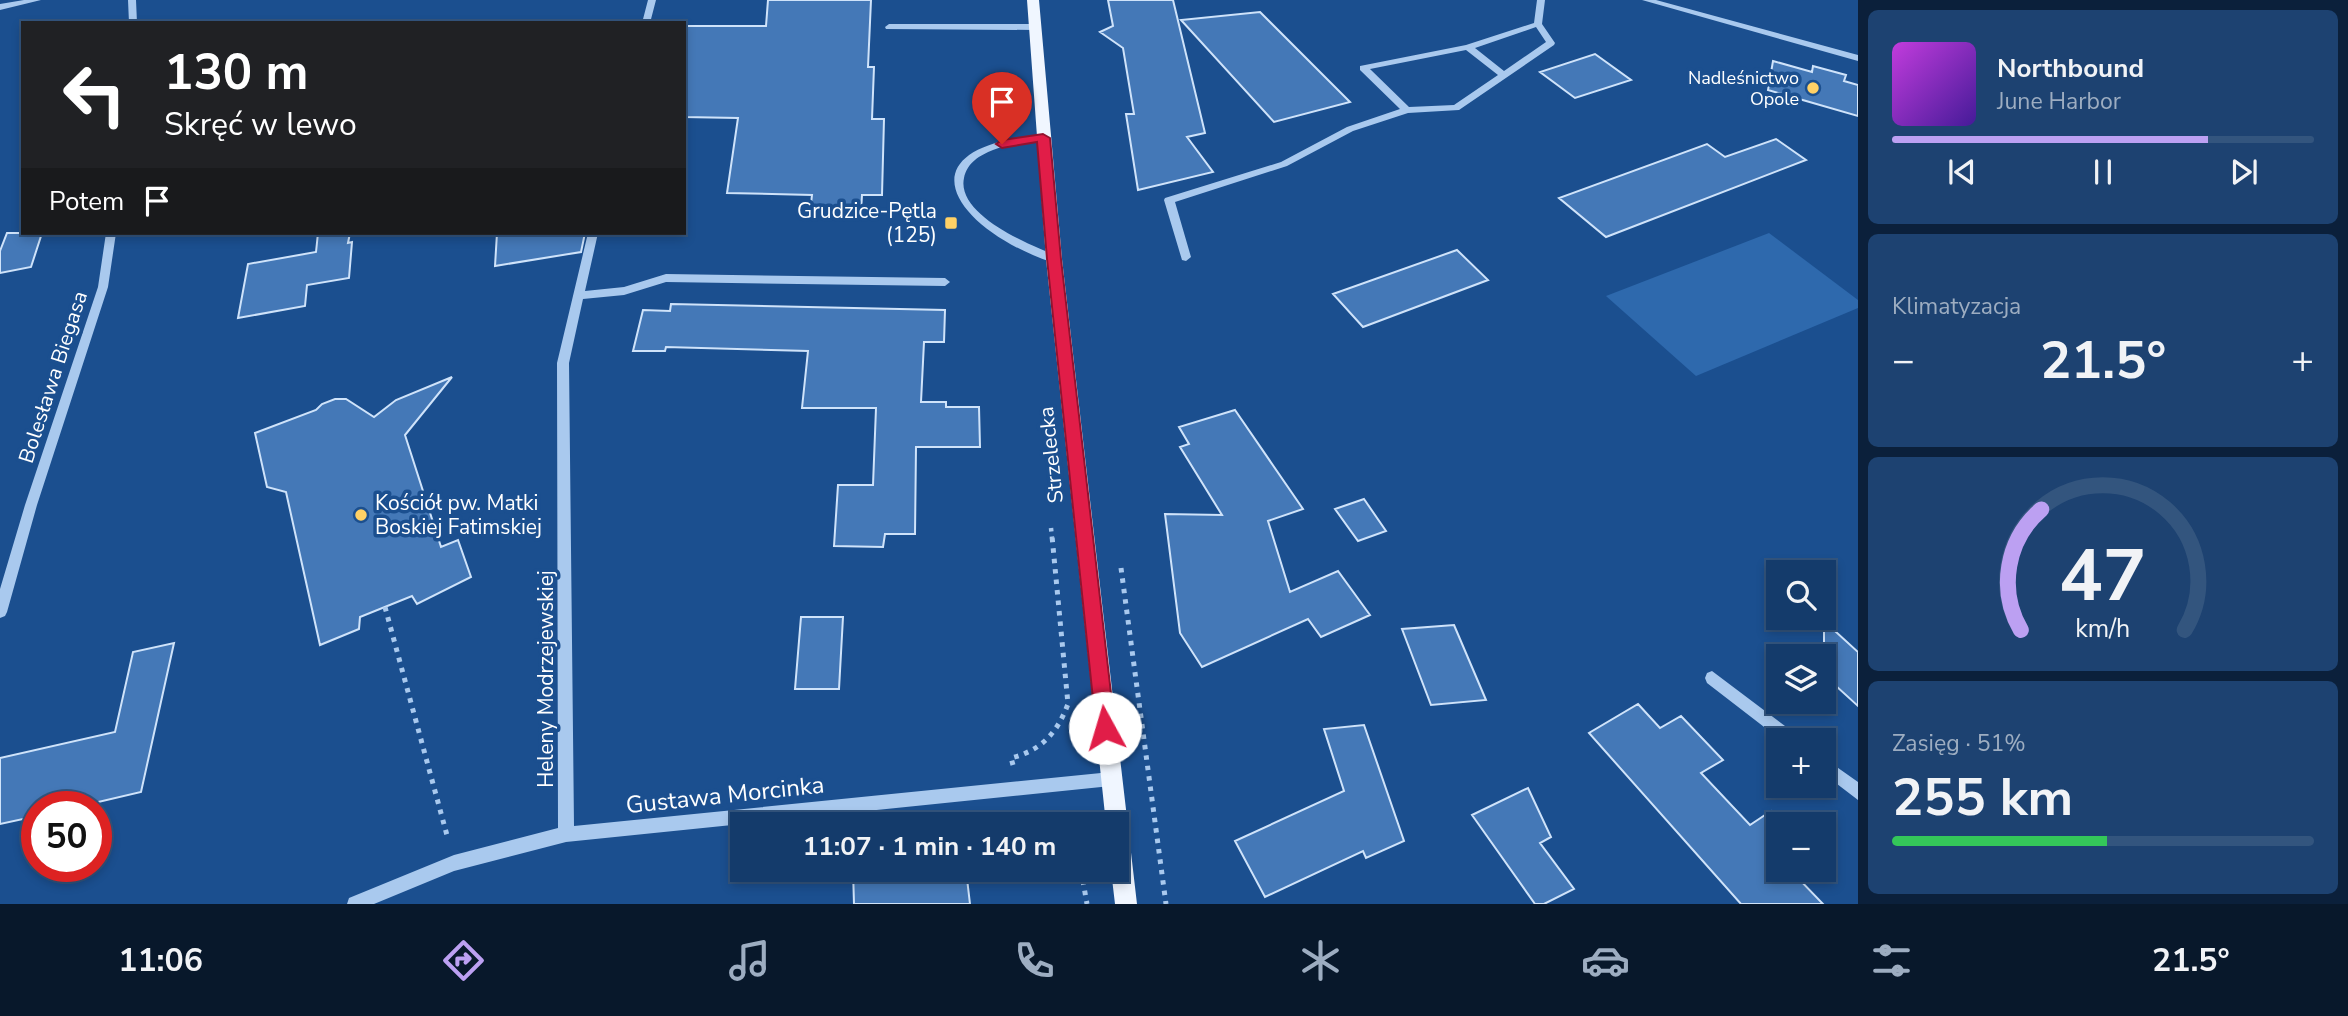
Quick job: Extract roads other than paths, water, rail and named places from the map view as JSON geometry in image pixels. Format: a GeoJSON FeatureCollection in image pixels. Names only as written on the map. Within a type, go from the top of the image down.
{"type":"FeatureCollection","features":[{"type":"Feature","properties":{"kind":"main road","name":"Strzelecka"},"geometry":{"type":"LineString","coordinates":[[1033,0],[1054,259],[1126,904]]}},
{"type":"Feature","properties":{"kind":"street"},"geometry":{"type":"LineString","coordinates":[[0,7],[37,0]]}},
{"type":"Feature","properties":{"kind":"street"},"geometry":{"type":"LineString","coordinates":[[132,0],[133,21]]}},
{"type":"Feature","properties":{"kind":"street"},"geometry":{"type":"LineString","coordinates":[[647,21],[652,0]]}},
{"type":"Feature","properties":{"kind":"street"},"geometry":{"type":"LineString","coordinates":[[1186,257],[1169,200],[1284,163],[1350,129],[1407,110],[1456,108],[1551,43],[1538,24],[1541,0]]}},
{"type":"Feature","properties":{"kind":"street"},"geometry":{"type":"LineString","coordinates":[[1646,0],[1858,58]]}},
{"type":"Feature","properties":{"kind":"street"},"geometry":{"type":"LineString","coordinates":[[1407,110],[1363,68],[1468,47],[1538,24]]}},
{"type":"Feature","properties":{"kind":"street"},"geometry":{"type":"LineString","coordinates":[[889,27],[1035,27]]}},
{"type":"Feature","properties":{"kind":"street"},"geometry":{"type":"LineString","coordinates":[[1468,47],[1504,75]]}},
{"type":"Feature","properties":{"kind":"street"},"geometry":{"type":"LineString","coordinates":[[1043,138],[1013,141],[980,152],[965,164],[958,184],[968,204],[996,232],[1054,259]]}},
{"type":"Feature","properties":{"kind":"street","name":"Bolesława Biegasa"},"geometry":{"type":"LineString","coordinates":[[0,612],[31,505],[103,286],[111,235]]}},
{"type":"Feature","properties":{"kind":"street","name":"Heleny Modrzejewskiej"},"geometry":{"type":"LineString","coordinates":[[566,834],[563,363],[593,235]]}},
{"type":"Feature","properties":{"kind":"street"},"geometry":{"type":"LineString","coordinates":[[580,295],[624,291],[666,278],[945,282]]}},
{"type":"Feature","properties":{"kind":"street"},"geometry":{"type":"LineString","coordinates":[[1712,678],[1777,728]]}},
{"type":"Feature","properties":{"kind":"street"},"geometry":{"type":"LineString","coordinates":[[1836,775],[1858,792]]}},
{"type":"Feature","properties":{"kind":"street","name":"Gustawa Morcinka"},"geometry":{"type":"LineString","coordinates":[[355,904],[454,863],[566,834],[1111,779]]}},
{"type":"Feature","properties":{"kind":"place","name":"Nadleśnictwo Opole"},"geometry":{"type":"Point","coordinates":[1813,88]}},
{"type":"Feature","properties":{"kind":"place","name":"Grudzice-Pętla (125)"},"geometry":{"type":"Point","coordinates":[951,223]}},
{"type":"Feature","properties":{"kind":"place","name":"Kościół pw. Matki Boskiej Fatimskiej"},"geometry":{"type":"Point","coordinates":[361,515]}}]}
